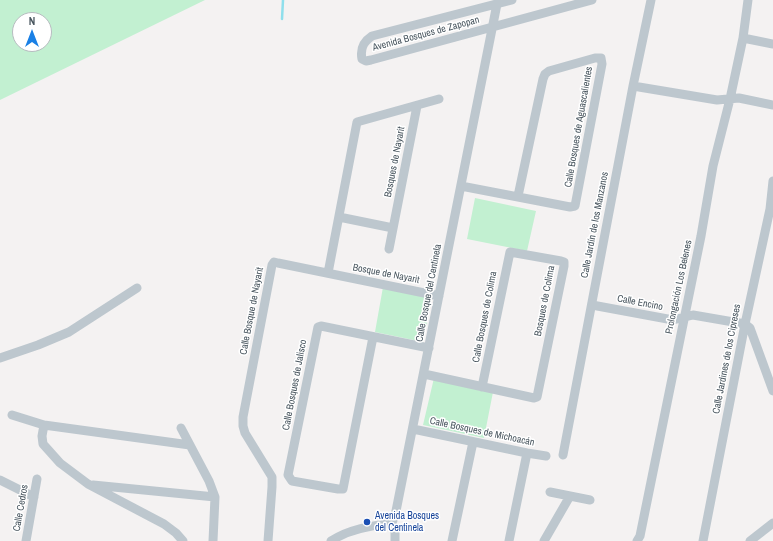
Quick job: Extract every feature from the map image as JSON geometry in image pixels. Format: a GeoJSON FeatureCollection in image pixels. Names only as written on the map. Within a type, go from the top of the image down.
{"type":"FeatureCollection","features":[{"type":"Feature","properties":{"kind":"street","name":"Avenida Bosques de Zapopan"},"geometry":{"type":"LineString","coordinates":[[512,0],[372,36],[366,40],[362,46],[362,59],[366,61],[371,60],[592,0]]}},
{"type":"Feature","properties":{"kind":"street","name":"Calle Jardín de los Manzanos"},"geometry":{"type":"LineString","coordinates":[[563,455],[633,86],[651,0]]}},
{"type":"Feature","properties":{"kind":"street","name":"Prolongación Los Belenes"},"geometry":{"type":"LineString","coordinates":[[637,541],[640,536],[683,318],[701,236],[713,166],[730,100],[743,38],[748,0]]}},
{"type":"Feature","properties":{"kind":"street","name":"Calle Bosque del Centinela"},"geometry":{"type":"LineString","coordinates":[[392,523],[396,511],[413,429],[497,4]]}},
{"type":"Feature","properties":{"kind":"street"},"geometry":{"type":"LineString","coordinates":[[743,38],[773,44]]}},
{"type":"Feature","properties":{"kind":"street","name":"Calle Bosques de Aguascalientes"},"geometry":{"type":"LineString","coordinates":[[461,186],[570,207],[575,206],[577,202],[602,64],[601,58],[595,58],[549,71],[545,74],[518,196]]}},
{"type":"Feature","properties":{"kind":"street"},"geometry":{"type":"LineString","coordinates":[[633,86],[717,100],[739,98],[773,105]]}},
{"type":"Feature","properties":{"kind":"street"},"geometry":{"type":"LineString","coordinates":[[417,106],[439,99]]}},
{"type":"Feature","properties":{"kind":"street","name":"Bosques de Nayarit"},"geometry":{"type":"LineString","coordinates":[[339,217],[357,122],[417,106],[389,250]]}},
{"type":"Feature","properties":{"kind":"street","name":"Calle Jardines de los Cipreses"},"geometry":{"type":"LineString","coordinates":[[704,541],[744,324],[771,208],[773,181]]}},
{"type":"Feature","properties":{"kind":"street"},"geometry":{"type":"LineString","coordinates":[[328,273],[339,217],[393,228]]}},
{"type":"Feature","properties":{"kind":"street","name":"Calle Bosques de Colima"},"geometry":{"type":"LineString","coordinates":[[482,387],[510,252]]}},
{"type":"Feature","properties":{"kind":"street","name":"Bosques de Colima"},"geometry":{"type":"LineString","coordinates":[[482,387],[534,398],[537,397],[564,262],[510,252]]}},
{"type":"Feature","properties":{"kind":"street","name":"Calle Bosque de Nayarit"},"geometry":{"type":"LineString","coordinates":[[268,541],[272,477],[245,433],[243,417],[272,265],[274,262],[328,273]]}},
{"type":"Feature","properties":{"kind":"street","name":"Bosque de Nayarit"},"geometry":{"type":"LineString","coordinates":[[328,273],[439,296]]}},
{"type":"Feature","properties":{"kind":"street"},"geometry":{"type":"LineString","coordinates":[[0,358],[38,345],[69,332],[137,288]]}},
{"type":"Feature","properties":{"kind":"street","name":"Calle Encino"},"geometry":{"type":"LineString","coordinates":[[592,304],[673,320],[693,315],[744,324]]}},
{"type":"Feature","properties":{"kind":"street"},"geometry":{"type":"LineString","coordinates":[[744,324],[750,328],[769,370],[773,391]]}},
{"type":"Feature","properties":{"kind":"street","name":"Calle Bosques de Jalisco"},"geometry":{"type":"LineString","coordinates":[[373,337],[343,488],[330,488],[292,480],[288,475],[318,327],[322,326],[429,348]]}},
{"type":"Feature","properties":{"kind":"street"},"geometry":{"type":"LineString","coordinates":[[424,374],[482,387]]}},
{"type":"Feature","properties":{"kind":"street"},"geometry":{"type":"LineString","coordinates":[[12,415],[44,425],[190,445]]}},
{"type":"Feature","properties":{"kind":"street"},"geometry":{"type":"LineString","coordinates":[[44,425],[42,436],[43,444],[60,463],[88,484],[164,524],[176,533],[183,541]]}},
{"type":"Feature","properties":{"kind":"street"},"geometry":{"type":"LineString","coordinates":[[181,428],[215,497],[213,541]]}},
{"type":"Feature","properties":{"kind":"street","name":"Calle Bosques de Michoacán"},"geometry":{"type":"LineString","coordinates":[[413,429],[546,456]]}},
{"type":"Feature","properties":{"kind":"street"},"geometry":{"type":"LineString","coordinates":[[452,541],[473,442]]}},
{"type":"Feature","properties":{"kind":"street"},"geometry":{"type":"LineString","coordinates":[[509,541],[527,453]]}},
{"type":"Feature","properties":{"kind":"street","name":"Calle Cedros"},"geometry":{"type":"LineString","coordinates":[[26,541],[37,479]]}},
{"type":"Feature","properties":{"kind":"street"},"geometry":{"type":"LineString","coordinates":[[0,480],[34,497]]}},
{"type":"Feature","properties":{"kind":"street"},"geometry":{"type":"LineString","coordinates":[[88,484],[215,497]]}},
{"type":"Feature","properties":{"kind":"street"},"geometry":{"type":"LineString","coordinates":[[550,492],[590,500]]}},
{"type":"Feature","properties":{"kind":"street"},"geometry":{"type":"LineString","coordinates":[[544,541],[570,496]]}},
{"type":"Feature","properties":{"kind":"street"},"geometry":{"type":"LineString","coordinates":[[331,541],[351,536],[364,527],[392,523],[395,532],[395,541]]}},
{"type":"Feature","properties":{"kind":"street"},"geometry":{"type":"LineString","coordinates":[[750,541],[773,523]]}},
{"type":"Feature","properties":{"kind":"green space"},"geometry":{"type":"Polygon","coordinates":[[[0,0],[205,0],[0,100],[0,0]]]}},
{"type":"Feature","properties":{"kind":"green space"},"geometry":{"type":"Polygon","coordinates":[[[475,198],[536,211],[527,251],[467,239],[475,198]]]}},
{"type":"Feature","properties":{"kind":"green space"},"geometry":{"type":"Polygon","coordinates":[[[383,287],[432,297],[423,342],[375,332],[383,287]]]}},
{"type":"Feature","properties":{"kind":"green space"},"geometry":{"type":"Polygon","coordinates":[[[434,378],[493,392],[484,438],[423,425],[434,378]]]}},
{"type":"Feature","properties":{"kind":"waterway"},"geometry":{"type":"LineString","coordinates":[[282,19],[283,0]]}},
{"type":"Feature","properties":{"kind":"place","name":"Avenida Bosques del Centinela"},"geometry":{"type":"Point","coordinates":[367,522]}}]}
